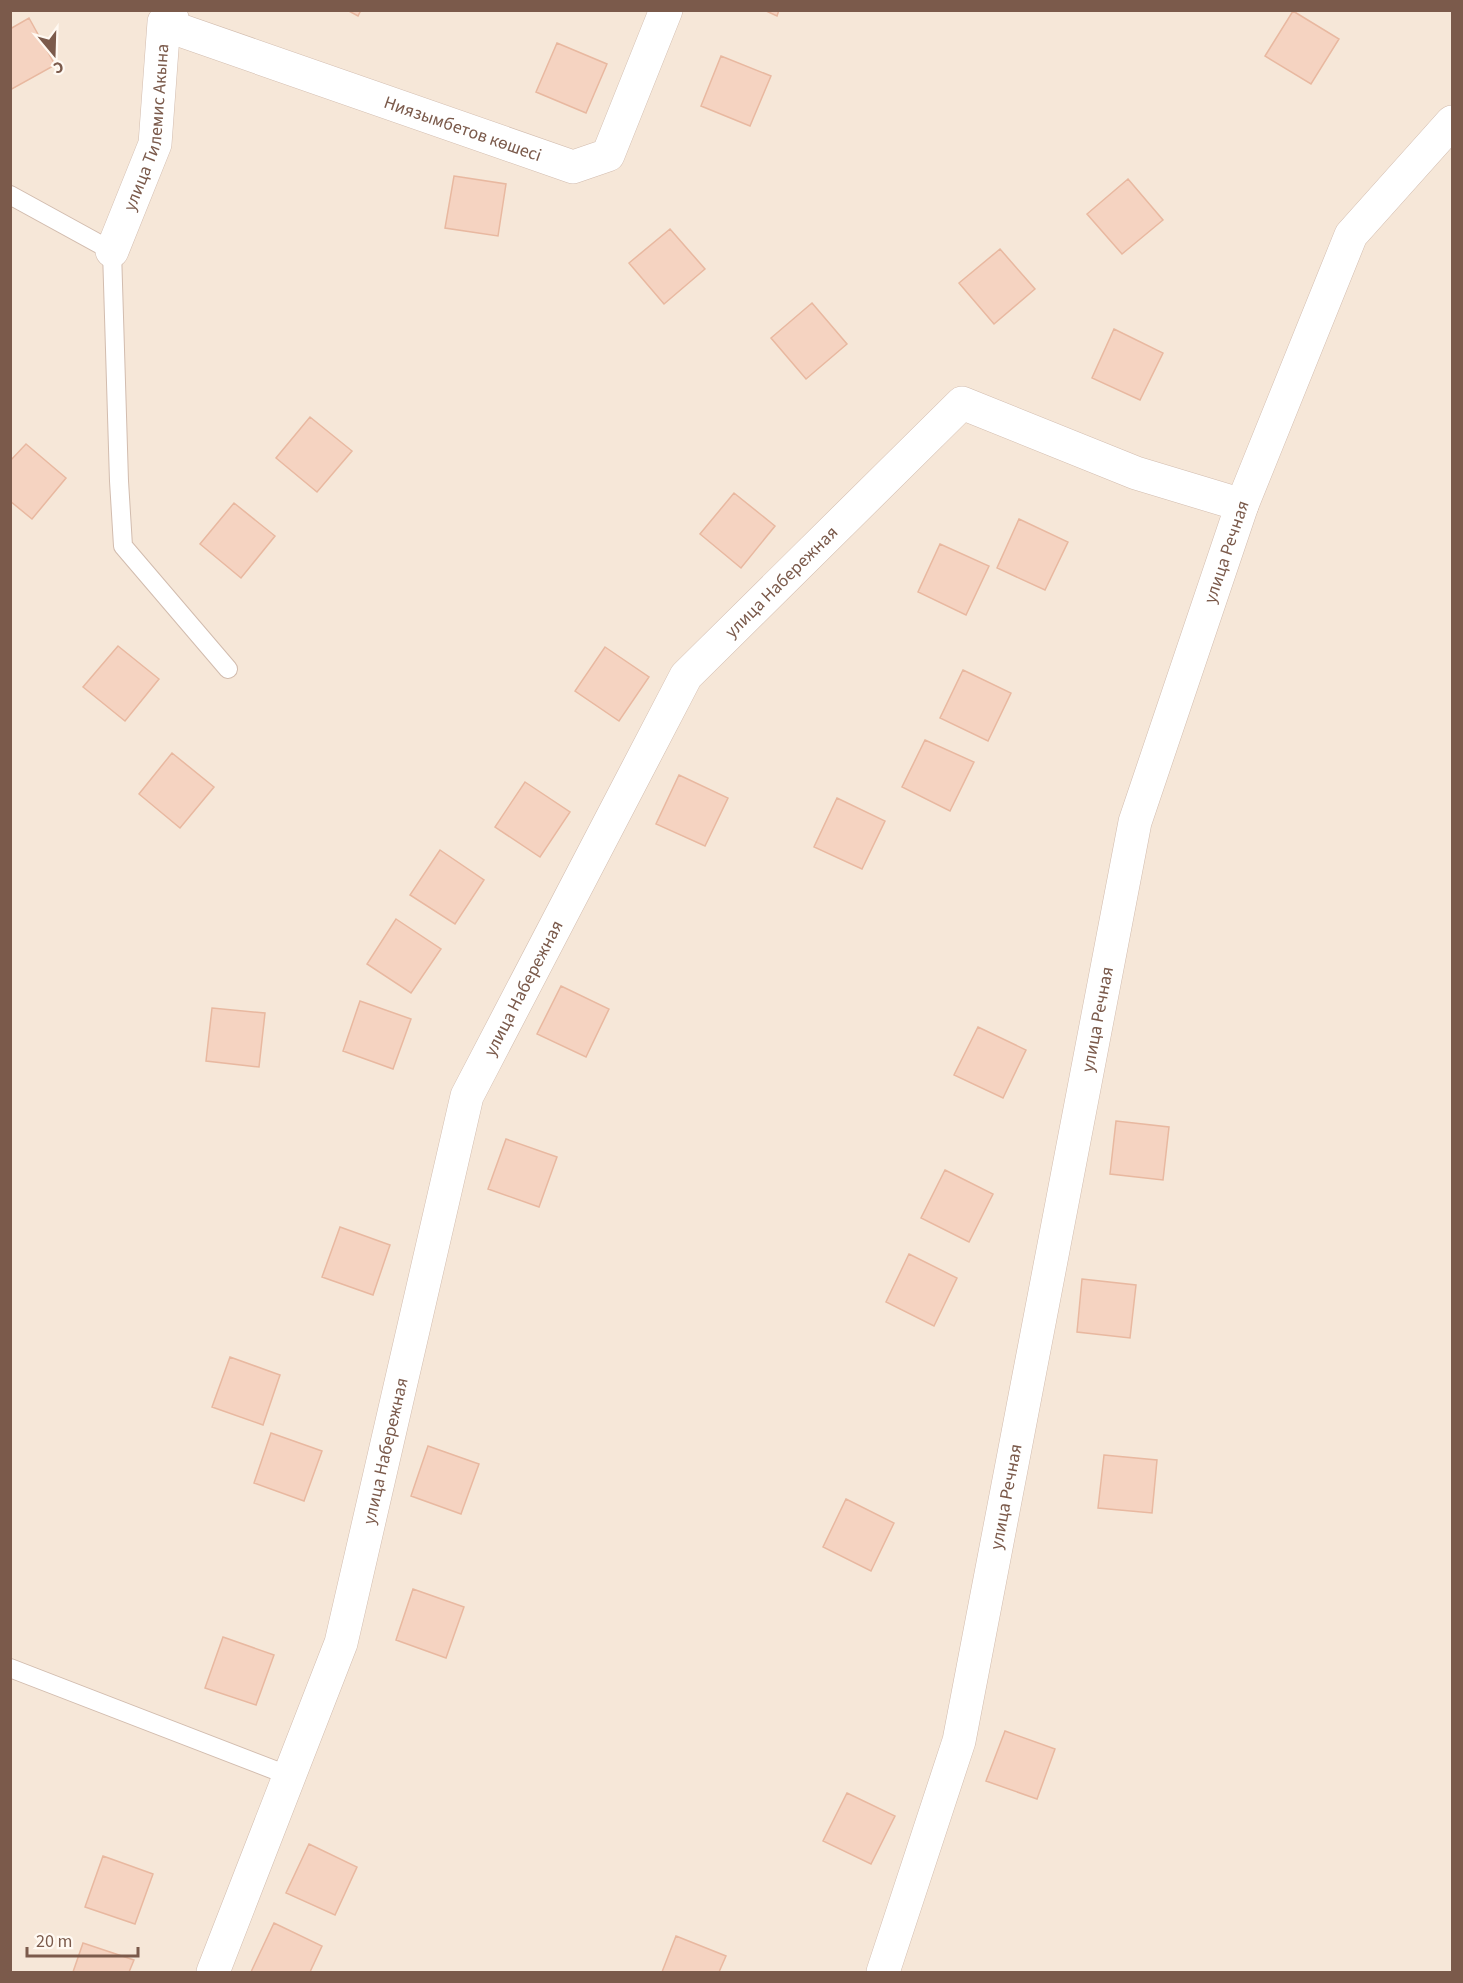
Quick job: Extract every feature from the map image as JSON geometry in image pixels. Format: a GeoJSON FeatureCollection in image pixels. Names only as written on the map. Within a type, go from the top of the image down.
{"type":"FeatureCollection","features":[{"type":"Feature","properties":{"kind":"street","name":"Ниязымбетов көшесі"},"geometry":{"type":"LineString","coordinates":[[172,19],[573,167],[608,155],[666,10]]}},
{"type":"Feature","properties":{"kind":"street","name":"улица Тилемис Акына"},"geometry":{"type":"LineString","coordinates":[[112,252],[155,144],[164,22],[172,19]]}},
{"type":"Feature","properties":{"kind":"street","name":"улица Речная"},"geometry":{"type":"LineString","coordinates":[[883,1972],[959,1742],[1135,822],[1242,505],[1352,235],[1452,122]]}},
{"type":"Feature","properties":{"kind":"street","name":"улица Набережная"},"geometry":{"type":"LineString","coordinates":[[213,1972],[341,1643],[467,1096],[686,676],[962,404],[1136,473],[1242,505]]}},
{"type":"Feature","properties":{"kind":"lane"},"geometry":{"type":"LineString","coordinates":[[10,195],[112,252],[118,470],[123,546],[228,669]]}},
{"type":"Feature","properties":{"kind":"lane"},"geometry":{"type":"LineString","coordinates":[[10,1668],[291,1776]]}},
{"type":"Feature","properties":{"kind":"shaded area"},"geometry":{"type":"Polygon","coordinates":[[[11,11],[1452,11],[1452,1972],[11,1972],[11,11]]]}},
{"type":"Feature","properties":{"kind":"building"},"geometry":{"type":"Polygon","coordinates":[[[347,10],[361,10],[358,16],[347,10]]]}},
{"type":"Feature","properties":{"kind":"building"},"geometry":{"type":"Polygon","coordinates":[[[764,10],[779,10],[777,16],[764,10]]]}},
{"type":"Feature","properties":{"kind":"building"},"geometry":{"type":"Polygon","coordinates":[[[1293,11],[1339,39],[1311,84],[1265,56],[1293,11]]]}},
{"type":"Feature","properties":{"kind":"building"},"geometry":{"type":"Polygon","coordinates":[[[29,18],[55,65],[10,90],[10,29],[29,18]]]}},
{"type":"Feature","properties":{"kind":"building"},"geometry":{"type":"Polygon","coordinates":[[[557,43],[607,64],[586,113],[536,92],[557,43]]]}},
{"type":"Feature","properties":{"kind":"building"},"geometry":{"type":"Polygon","coordinates":[[[721,56],[771,76],[750,126],[701,106],[721,56]]]}},
{"type":"Feature","properties":{"kind":"building"},"geometry":{"type":"Polygon","coordinates":[[[454,176],[506,184],[498,236],[445,228],[454,176]]]}},
{"type":"Feature","properties":{"kind":"building"},"geometry":{"type":"Polygon","coordinates":[[[1128,179],[1163,220],[1122,254],[1087,214],[1128,179]]]}},
{"type":"Feature","properties":{"kind":"building"},"geometry":{"type":"Polygon","coordinates":[[[670,229],[705,269],[664,304],[629,263],[670,229]]]}},
{"type":"Feature","properties":{"kind":"building"},"geometry":{"type":"Polygon","coordinates":[[[1000,249],[1035,289],[994,324],[959,283],[1000,249]]]}},
{"type":"Feature","properties":{"kind":"building"},"geometry":{"type":"Polygon","coordinates":[[[812,303],[847,344],[806,379],[771,338],[812,303]]]}},
{"type":"Feature","properties":{"kind":"building"},"geometry":{"type":"Polygon","coordinates":[[[1114,329],[1163,353],[1140,400],[1092,378],[1114,329]]]}},
{"type":"Feature","properties":{"kind":"building"},"geometry":{"type":"Polygon","coordinates":[[[310,417],[352,451],[317,492],[276,458],[310,417]]]}},
{"type":"Feature","properties":{"kind":"building"},"geometry":{"type":"Polygon","coordinates":[[[26,444],[66,478],[32,519],[10,501],[10,461],[26,444]]]}},
{"type":"Feature","properties":{"kind":"building"},"geometry":{"type":"Polygon","coordinates":[[[734,493],[775,526],[741,568],[700,534],[734,493]]]}},
{"type":"Feature","properties":{"kind":"building"},"geometry":{"type":"Polygon","coordinates":[[[234,503],[275,536],[241,578],[200,544],[234,503]]]}},
{"type":"Feature","properties":{"kind":"building"},"geometry":{"type":"Polygon","coordinates":[[[1019,519],[1068,542],[1045,590],[997,568],[1019,519]]]}},
{"type":"Feature","properties":{"kind":"building"},"geometry":{"type":"Polygon","coordinates":[[[940,544],[989,566],[966,615],[918,592],[940,544]]]}},
{"type":"Feature","properties":{"kind":"building"},"geometry":{"type":"Polygon","coordinates":[[[118,646],[159,679],[125,721],[83,687],[118,646]]]}},
{"type":"Feature","properties":{"kind":"building"},"geometry":{"type":"Polygon","coordinates":[[[605,647],[649,677],[619,721],[575,691],[605,647]]]}},
{"type":"Feature","properties":{"kind":"building"},"geometry":{"type":"Polygon","coordinates":[[[963,670],[1011,693],[988,741],[940,718],[963,670]]]}},
{"type":"Feature","properties":{"kind":"building"},"geometry":{"type":"Polygon","coordinates":[[[925,740],[974,762],[950,811],[902,787],[925,740]]]}},
{"type":"Feature","properties":{"kind":"building"},"geometry":{"type":"Polygon","coordinates":[[[172,753],[214,787],[180,828],[139,794],[172,753]]]}},
{"type":"Feature","properties":{"kind":"building"},"geometry":{"type":"Polygon","coordinates":[[[679,775],[728,798],[705,846],[656,824],[679,775]]]}},
{"type":"Feature","properties":{"kind":"building"},"geometry":{"type":"Polygon","coordinates":[[[525,782],[570,812],[540,857],[495,827],[525,782]]]}},
{"type":"Feature","properties":{"kind":"building"},"geometry":{"type":"Polygon","coordinates":[[[837,798],[885,821],[862,869],[814,847],[837,798]]]}},
{"type":"Feature","properties":{"kind":"building"},"geometry":{"type":"Polygon","coordinates":[[[440,850],[484,880],[455,924],[410,895],[440,850]]]}},
{"type":"Feature","properties":{"kind":"building"},"geometry":{"type":"Polygon","coordinates":[[[396,919],[441,949],[411,993],[367,964],[396,919]]]}},
{"type":"Feature","properties":{"kind":"building"},"geometry":{"type":"Polygon","coordinates":[[[561,986],[609,1009],[586,1057],[537,1034],[561,986]]]}},
{"type":"Feature","properties":{"kind":"building"},"geometry":{"type":"Polygon","coordinates":[[[360,1001],[411,1019],[393,1069],[343,1051],[360,1001]]]}},
{"type":"Feature","properties":{"kind":"building"},"geometry":{"type":"Polygon","coordinates":[[[212,1008],[265,1013],[259,1067],[206,1061],[212,1008]]]}},
{"type":"Feature","properties":{"kind":"building"},"geometry":{"type":"Polygon","coordinates":[[[978,1027],[1026,1050],[1003,1098],[954,1075],[978,1027]]]}},
{"type":"Feature","properties":{"kind":"building"},"geometry":{"type":"Polygon","coordinates":[[[1116,1121],[1169,1127],[1163,1180],[1110,1174],[1116,1121]]]}},
{"type":"Feature","properties":{"kind":"building"},"geometry":{"type":"Polygon","coordinates":[[[506,1139],[557,1157],[539,1207],[488,1189],[506,1139]]]}},
{"type":"Feature","properties":{"kind":"building"},"geometry":{"type":"Polygon","coordinates":[[[945,1170],[993,1194],[969,1242],[921,1218],[945,1170]]]}},
{"type":"Feature","properties":{"kind":"building"},"geometry":{"type":"Polygon","coordinates":[[[340,1227],[390,1245],[373,1295],[322,1277],[340,1227]]]}},
{"type":"Feature","properties":{"kind":"building"},"geometry":{"type":"Polygon","coordinates":[[[909,1254],[957,1278],[934,1326],[886,1302],[909,1254]]]}},
{"type":"Feature","properties":{"kind":"building"},"geometry":{"type":"Polygon","coordinates":[[[1082,1279],[1136,1285],[1130,1338],[1077,1332],[1082,1279]]]}},
{"type":"Feature","properties":{"kind":"building"},"geometry":{"type":"Polygon","coordinates":[[[230,1357],[280,1375],[263,1425],[212,1407],[230,1357]]]}},
{"type":"Feature","properties":{"kind":"building"},"geometry":{"type":"Polygon","coordinates":[[[271,1433],[322,1451],[304,1501],[254,1483],[271,1433]]]}},
{"type":"Feature","properties":{"kind":"building"},"geometry":{"type":"Polygon","coordinates":[[[428,1446],[479,1464],[461,1514],[411,1496],[428,1446]]]}},
{"type":"Feature","properties":{"kind":"building"},"geometry":{"type":"Polygon","coordinates":[[[1104,1455],[1157,1460],[1152,1513],[1098,1508],[1104,1455]]]}},
{"type":"Feature","properties":{"kind":"building"},"geometry":{"type":"Polygon","coordinates":[[[846,1499],[894,1523],[871,1571],[823,1547],[846,1499]]]}},
{"type":"Feature","properties":{"kind":"building"},"geometry":{"type":"Polygon","coordinates":[[[413,1589],[464,1607],[446,1658],[396,1640],[413,1589]]]}},
{"type":"Feature","properties":{"kind":"building"},"geometry":{"type":"Polygon","coordinates":[[[223,1637],[274,1655],[256,1705],[205,1688],[223,1637]]]}},
{"type":"Feature","properties":{"kind":"building"},"geometry":{"type":"Polygon","coordinates":[[[1005,1731],[1055,1749],[1037,1799],[986,1781],[1005,1731]]]}},
{"type":"Feature","properties":{"kind":"building"},"geometry":{"type":"Polygon","coordinates":[[[847,1793],[895,1816],[871,1864],[823,1841],[847,1793]]]}},
{"type":"Feature","properties":{"kind":"building"},"geometry":{"type":"Polygon","coordinates":[[[309,1844],[357,1867],[335,1915],[286,1893],[309,1844]]]}},
{"type":"Feature","properties":{"kind":"building"},"geometry":{"type":"Polygon","coordinates":[[[103,1856],[153,1874],[135,1924],[85,1907],[103,1856]]]}},
{"type":"Feature","properties":{"kind":"building"},"geometry":{"type":"Polygon","coordinates":[[[274,1923],[322,1946],[310,1972],[251,1972],[274,1923]]]}},
{"type":"Feature","properties":{"kind":"building"},"geometry":{"type":"Polygon","coordinates":[[[676,1936],[726,1956],[719,1972],[662,1972],[676,1936]]]}},
{"type":"Feature","properties":{"kind":"building"},"geometry":{"type":"Polygon","coordinates":[[[83,1943],[134,1960],[129,1972],[73,1972],[83,1943]]]}}]}
